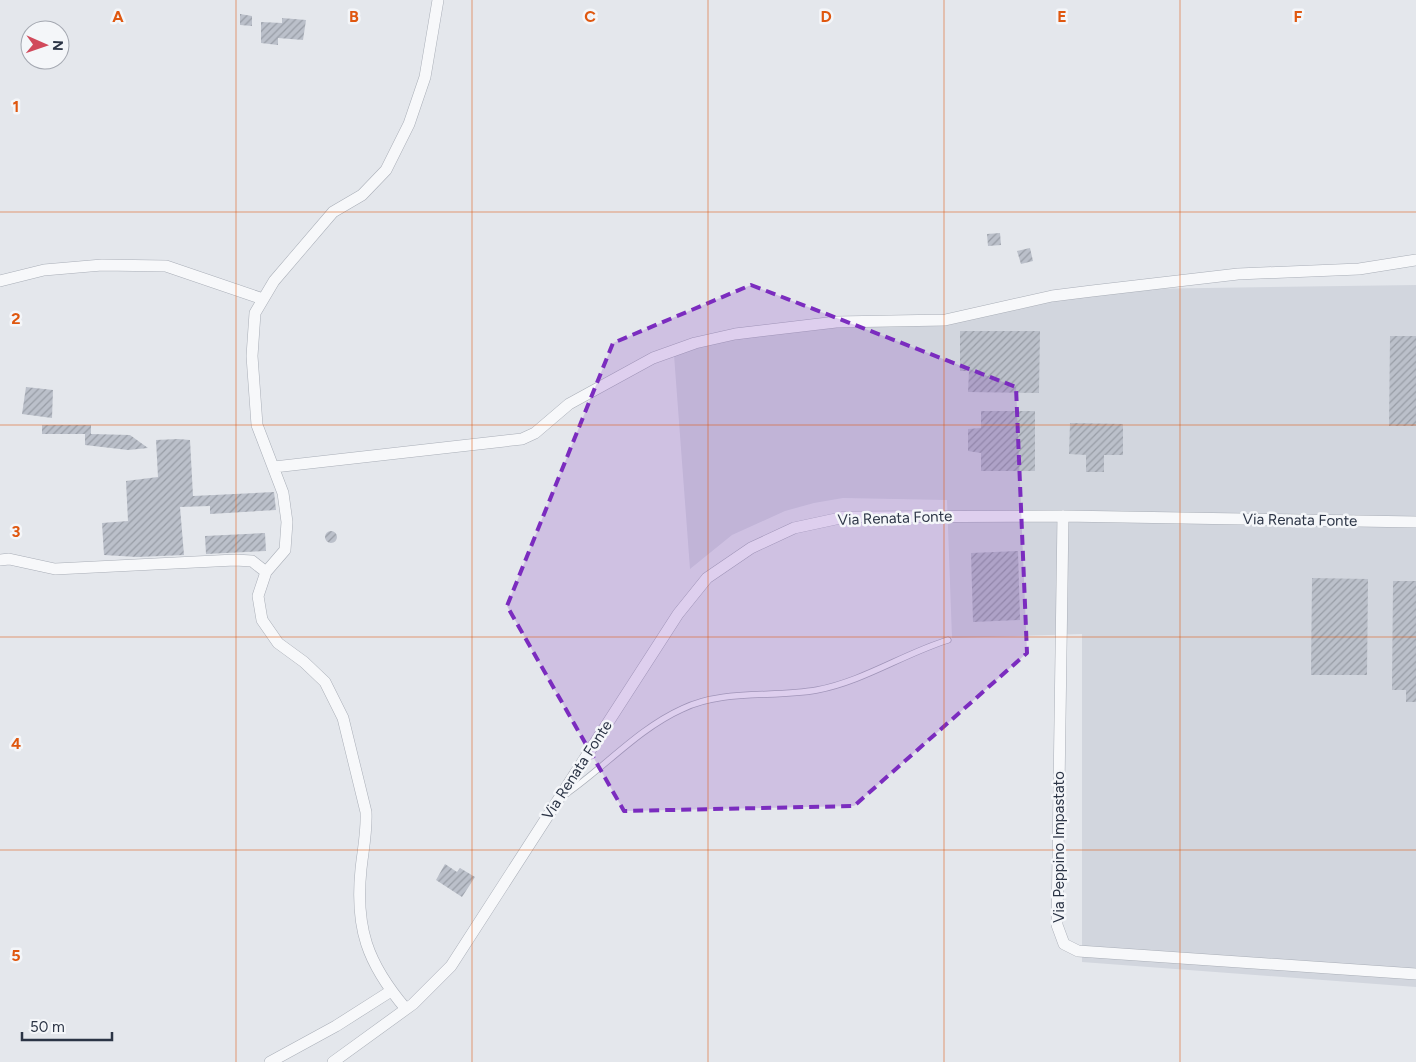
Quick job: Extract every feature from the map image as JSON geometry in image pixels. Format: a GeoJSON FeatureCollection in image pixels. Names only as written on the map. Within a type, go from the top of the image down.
{"type":"FeatureCollection","features":[{"type":"Feature","properties":{"kind":"street"},"geometry":{"type":"LineString","coordinates":[[406,1009],[392,991],[366,948],[359,911],[367,826],[366,812],[343,718],[325,682],[304,662],[278,643],[262,620],[258,596],[266,572],[285,550],[287,522],[283,493],[257,425],[253,394],[252,356],[255,313],[274,281],[333,212],[362,195],[386,170],[409,124],[425,77],[438,0]]}},
{"type":"Feature","properties":{"kind":"street"},"geometry":{"type":"LineString","coordinates":[[274,467],[522,439],[535,433],[569,404],[653,358],[695,343],[735,334],[836,322],[945,320],[1052,296],[1238,274],[1359,269],[1416,260]]}},
{"type":"Feature","properties":{"kind":"street"},"geometry":{"type":"LineString","coordinates":[[0,281],[44,270],[102,265],[166,266],[263,299]]}},
{"type":"Feature","properties":{"kind":"street","name":"Via Renata Fonte"},"geometry":{"type":"LineString","coordinates":[[333,1062],[406,1009],[450,966],[678,614],[707,578],[751,548],[794,528],[845,517],[1063,516],[1416,522]]}},
{"type":"Feature","properties":{"kind":"street","name":"Via Peppino Impastato"},"geometry":{"type":"LineString","coordinates":[[1063,516],[1057,925],[1064,944],[1078,951],[1416,974]]}},
{"type":"Feature","properties":{"kind":"street"},"geometry":{"type":"LineString","coordinates":[[0,560],[9,559],[55,569],[235,560],[252,561],[266,572]]}},
{"type":"Feature","properties":{"kind":"street"},"geometry":{"type":"LineString","coordinates":[[270,1062],[336,1026],[392,991]]}},
{"type":"Feature","properties":{"kind":"lane"},"geometry":{"type":"LineString","coordinates":[[556,801],[647,728],[682,708],[719,698],[816,690],[847,683],[886,667],[921,648],[948,640]]}},
{"type":"Feature","properties":{"kind":"highlighted area"},"geometry":{"type":"Polygon","coordinates":[[[751,285],[1016,387],[1027,653],[854,806],[624,811],[507,606],[613,343],[751,285]]]}},
{"type":"Feature","properties":{"kind":"shaded area"},"geometry":{"type":"Polygon","coordinates":[[[1416,285],[1416,987],[1082,962],[1082,634],[952,638],[947,500],[843,498],[814,503],[785,511],[732,535],[690,569],[674,355],[722,341],[785,331],[863,325],[1138,289],[1416,285]]]}},
{"type":"Feature","properties":{"kind":"building"},"geometry":{"type":"Polygon","coordinates":[[[240,14],[252,16],[252,26],[240,25],[240,14]]]}},
{"type":"Feature","properties":{"kind":"building"},"geometry":{"type":"Polygon","coordinates":[[[282,18],[306,20],[303,40],[278,38],[278,45],[261,43],[261,22],[282,23],[282,18]]]}},
{"type":"Feature","properties":{"kind":"building"},"geometry":{"type":"Polygon","coordinates":[[[1000,233],[1001,245],[988,246],[987,234],[1000,233]]]}},
{"type":"Feature","properties":{"kind":"building"},"geometry":{"type":"Polygon","coordinates":[[[1030,248],[1033,261],[1021,264],[1017,251],[1030,248]]]}},
{"type":"Feature","properties":{"kind":"building"},"geometry":{"type":"Polygon","coordinates":[[[960,331],[1040,331],[1039,393],[968,392],[969,371],[960,371],[960,331]]]}},
{"type":"Feature","properties":{"kind":"building"},"geometry":{"type":"Polygon","coordinates":[[[1390,336],[1416,336],[1416,426],[1389,426],[1390,336]]]}},
{"type":"Feature","properties":{"kind":"building"},"geometry":{"type":"Polygon","coordinates":[[[26,387],[53,390],[52,418],[22,414],[26,387]]]}},
{"type":"Feature","properties":{"kind":"building"},"geometry":{"type":"Polygon","coordinates":[[[981,411],[1035,411],[1035,471],[981,471],[981,453],[968,451],[968,429],[981,428],[981,411]]]}},
{"type":"Feature","properties":{"kind":"building"},"geometry":{"type":"Polygon","coordinates":[[[1070,423],[1123,424],[1123,455],[1104,455],[1104,472],[1086,472],[1086,455],[1069,454],[1070,423]]]}},
{"type":"Feature","properties":{"kind":"building"},"geometry":{"type":"Polygon","coordinates":[[[42,425],[91,425],[91,434],[130,435],[148,448],[128,450],[85,445],[85,434],[42,434],[42,425]]]}},
{"type":"Feature","properties":{"kind":"building"},"geometry":{"type":"Polygon","coordinates":[[[156,440],[190,440],[193,496],[274,492],[276,510],[210,514],[210,506],[180,507],[184,555],[137,557],[104,555],[102,523],[128,521],[126,481],[158,477],[156,440]]]}},
{"type":"Feature","properties":{"kind":"building"},"geometry":{"type":"Polygon","coordinates":[[[331,531],[337,537],[331,543],[325,537],[331,531]]]}},
{"type":"Feature","properties":{"kind":"building"},"geometry":{"type":"Polygon","coordinates":[[[265,533],[266,551],[206,554],[205,536],[265,533]]]}},
{"type":"Feature","properties":{"kind":"building"},"geometry":{"type":"Polygon","coordinates":[[[1018,551],[1020,620],[973,622],[971,553],[1018,551]]]}},
{"type":"Feature","properties":{"kind":"building"},"geometry":{"type":"Polygon","coordinates":[[[1312,578],[1368,579],[1367,675],[1311,675],[1312,578]]]}},
{"type":"Feature","properties":{"kind":"building"},"geometry":{"type":"Polygon","coordinates":[[[1393,581],[1416,581],[1416,702],[1406,702],[1406,690],[1392,690],[1393,581]]]}},
{"type":"Feature","properties":{"kind":"building"},"geometry":{"type":"Polygon","coordinates":[[[445,864],[457,872],[460,868],[475,877],[462,897],[436,880],[445,864]]]}}]}
